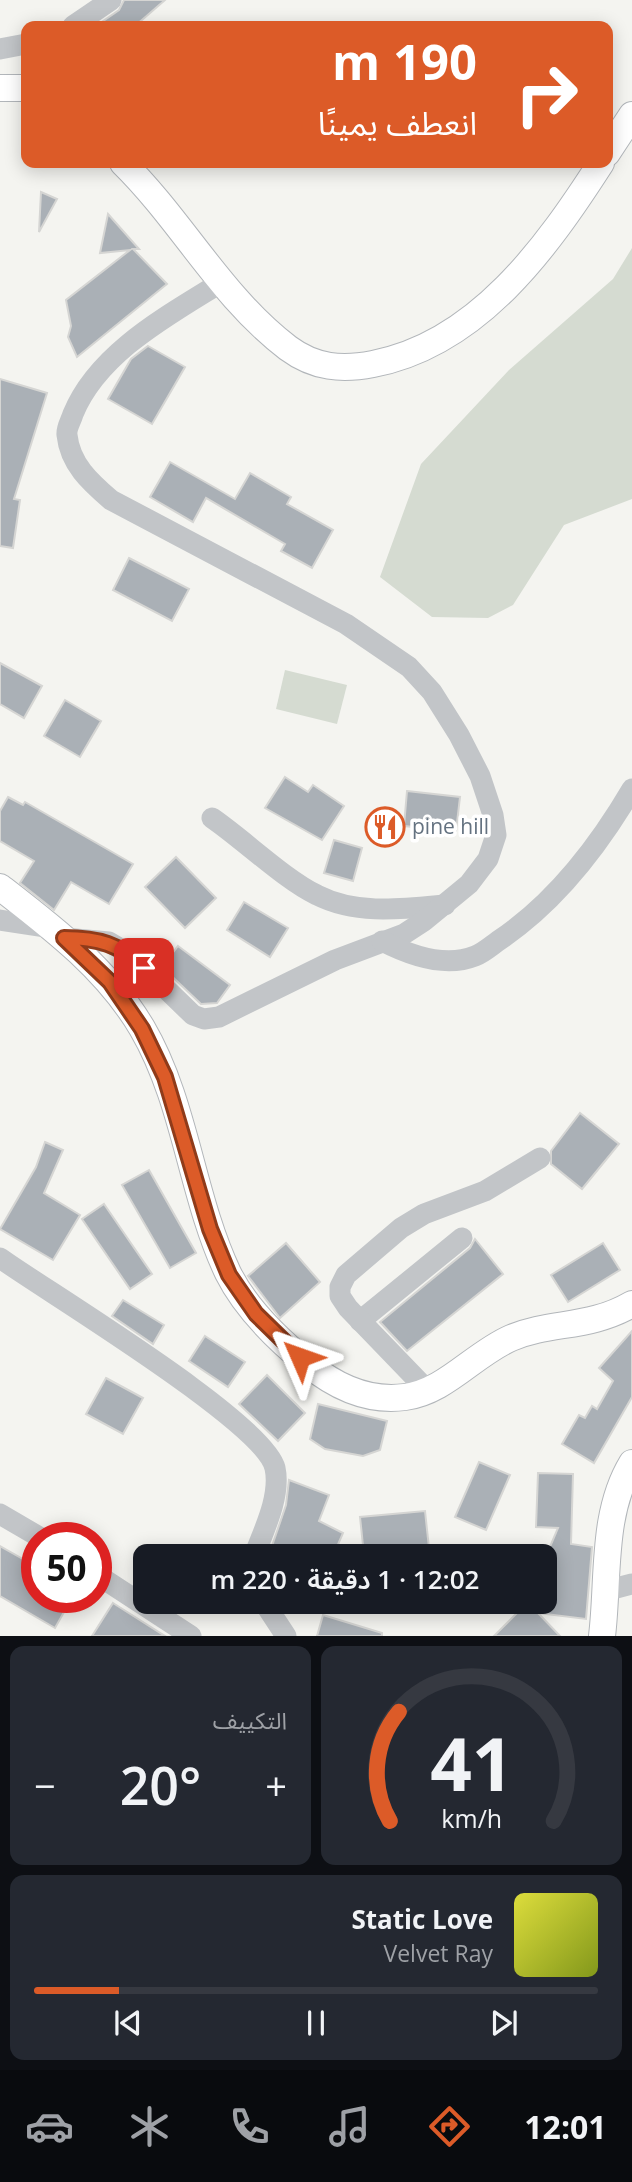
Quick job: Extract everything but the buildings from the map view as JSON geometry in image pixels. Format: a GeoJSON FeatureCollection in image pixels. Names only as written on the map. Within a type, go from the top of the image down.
{"type":"FeatureCollection","features":[{"type":"Feature","properties":{"kind":"main road"},"geometry":{"type":"LineString","coordinates":[[0,88],[21,88]]}},
{"type":"Feature","properties":{"kind":"main road"},"geometry":{"type":"LineString","coordinates":[[613,144],[632,115]]}},
{"type":"Feature","properties":{"kind":"main road"},"geometry":{"type":"LineString","coordinates":[[135,168],[220,282],[289,349],[322,366],[349,368],[384,362],[448,336],[488,304],[521,272],[597,168]]}},
{"type":"Feature","properties":{"kind":"main road"},"geometry":{"type":"LineString","coordinates":[[0,887],[59,933],[110,982],[142,1029],[165,1077],[210,1229],[229,1275],[256,1314],[285,1345],[330,1382],[372,1399],[406,1397],[428,1391],[511,1338],[611,1316],[632,1304]]}},
{"type":"Feature","properties":{"kind":"main road"},"geometry":{"type":"LineString","coordinates":[[601,1636],[611,1531],[617,1500],[632,1464]]}},
{"type":"Feature","properties":{"kind":"street"},"geometry":{"type":"LineString","coordinates":[[80,15],[111,0]]}},
{"type":"Feature","properties":{"kind":"street"},"geometry":{"type":"LineString","coordinates":[[0,49],[21,45]]}},
{"type":"Feature","properties":{"kind":"street"},"geometry":{"type":"LineString","coordinates":[[0,920],[109,942],[131,955],[193,1015],[204,1019],[219,1017],[335,960],[404,934],[447,904],[469,884],[488,859],[496,835],[494,815],[480,776],[432,692],[409,667],[346,624],[110,500],[89,481],[73,459],[66,432],[78,402],[98,374],[162,319],[220,282]]}},
{"type":"Feature","properties":{"kind":"street"},"geometry":{"type":"LineString","coordinates":[[382,941],[408,954],[445,961],[475,956],[520,926],[572,876],[611,825],[632,789]]}},
{"type":"Feature","properties":{"kind":"street"},"geometry":{"type":"LineString","coordinates":[[212,818],[315,895],[339,904],[371,909],[447,904]]}},
{"type":"Feature","properties":{"kind":"street"},"geometry":{"type":"LineString","coordinates":[[428,1391],[360,1321],[341,1296],[340,1287],[360,1260],[424,1213],[485,1191],[540,1158]]}},
{"type":"Feature","properties":{"kind":"street"},"geometry":{"type":"LineString","coordinates":[[360,1321],[463,1238]]}},
{"type":"Feature","properties":{"kind":"street"},"geometry":{"type":"LineString","coordinates":[[0,1258],[182,1380],[250,1432],[269,1453],[275,1468],[276,1486],[258,1544]]}},
{"type":"Feature","properties":{"kind":"street"},"geometry":{"type":"LineString","coordinates":[[0,1514],[21,1526]]}},
{"type":"Feature","properties":{"kind":"street"},"geometry":{"type":"LineString","coordinates":[[112,1584],[191,1636]]}},
{"type":"Feature","properties":{"kind":"street"},"geometry":{"type":"LineString","coordinates":[[605,1591],[632,1584]]}},
{"type":"Feature","properties":{"kind":"street"},"geometry":{"type":"LineString","coordinates":[[272,1614],[286,1636]]}},
{"type":"Feature","properties":{"kind":"shaded area"},"geometry":{"type":"Polygon","coordinates":[[[632,248],[632,499],[564,525],[513,605],[488,618],[432,617],[380,577],[421,464],[509,370],[613,279],[632,248]]]}},
{"type":"Feature","properties":{"kind":"shaded area"},"geometry":{"type":"Polygon","coordinates":[[[285,670],[347,685],[337,724],[276,709],[285,670]]]}},
{"type":"Feature","properties":{"kind":"place","name":"pine hill"},"geometry":{"type":"Point","coordinates":[385,827]}},
{"type":"Feature","properties":{"kind":"route"},"geometry":{"type":"LineString","coordinates":[[144,968],[131,955],[109,942],[89,938],[64,938],[110,982],[142,1029],[165,1077],[210,1229],[229,1275],[256,1314],[300,1357]]}}]}
